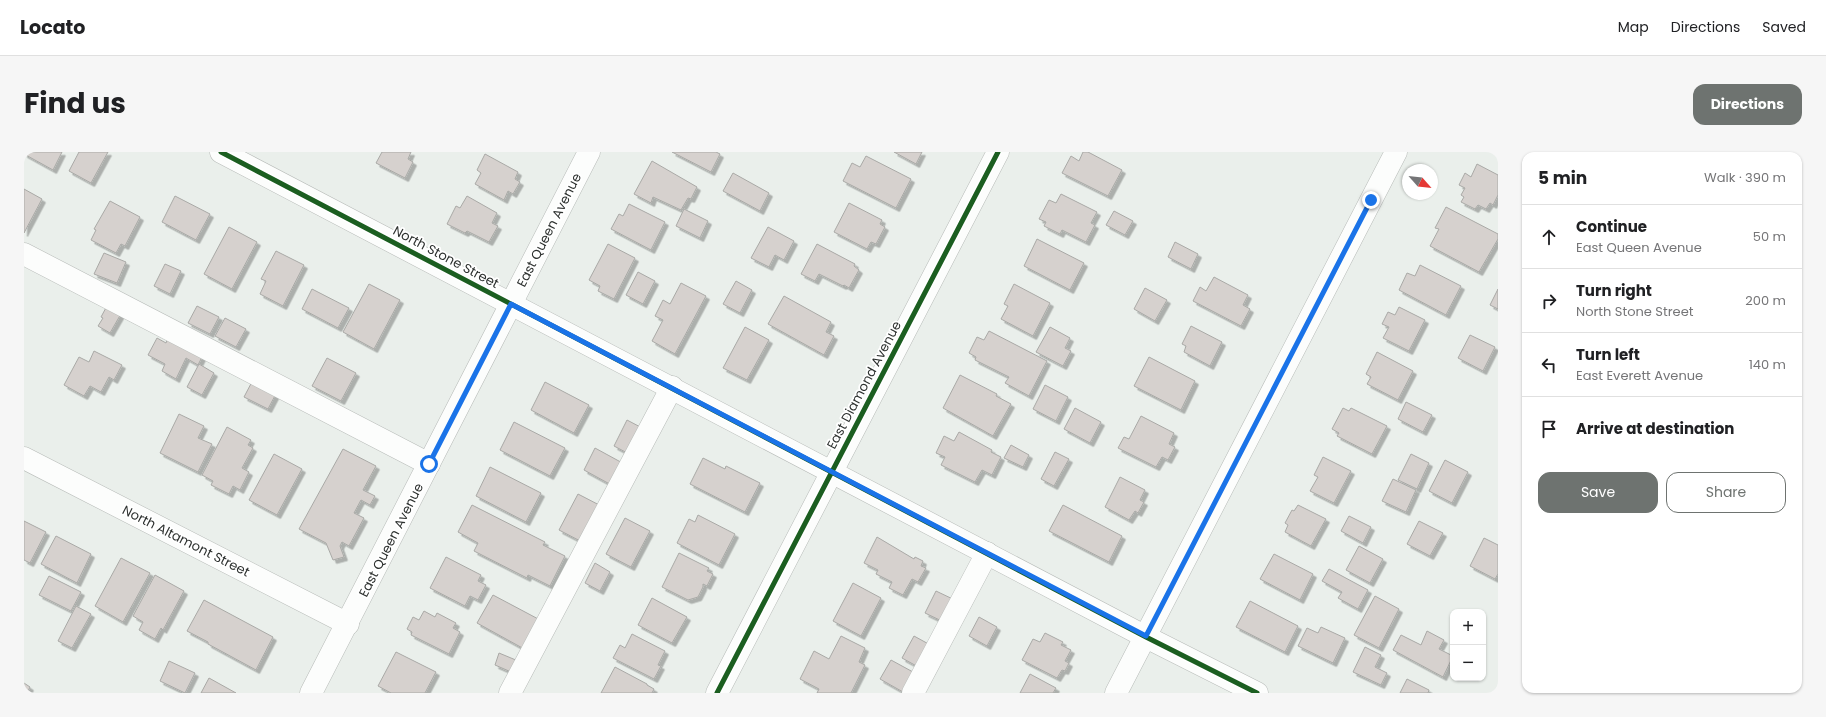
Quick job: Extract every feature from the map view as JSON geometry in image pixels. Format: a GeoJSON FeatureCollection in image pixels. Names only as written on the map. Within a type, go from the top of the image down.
{"type":"FeatureCollection","features":[{"type":"Feature","properties":{"kind":"street","name":"North Stone Street"},"geometry":{"type":"LineString","coordinates":[[221,152],[1257,693]]}},
{"type":"Feature","properties":{"kind":"street","name":"East Queen Avenue"},"geometry":{"type":"LineString","coordinates":[[311,693],[348,624],[589,152]]}},
{"type":"Feature","properties":{"kind":"street","name":"East Diamond Avenue"},"geometry":{"type":"LineString","coordinates":[[716,693],[998,152]]}},
{"type":"Feature","properties":{"kind":"street"},"geometry":{"type":"LineString","coordinates":[[1116,693],[1396,152]]}},
{"type":"Feature","properties":{"kind":"street"},"geometry":{"type":"LineString","coordinates":[[24,254],[429,464]]}},
{"type":"Feature","properties":{"kind":"street"},"geometry":{"type":"LineString","coordinates":[[510,693],[672,387]]}},
{"type":"Feature","properties":{"kind":"street","name":"North Altamont Street"},"geometry":{"type":"LineString","coordinates":[[24,458],[348,624]]}},
{"type":"Feature","properties":{"kind":"street"},"geometry":{"type":"LineString","coordinates":[[913,693],[987,552]]}},
{"type":"Feature","properties":{"kind":"building"},"geometry":{"type":"Polygon","coordinates":[[[24,152],[62,152],[53,170],[24,154],[24,152]]]}},
{"type":"Feature","properties":{"kind":"building"},"geometry":{"type":"Polygon","coordinates":[[[79,152],[108,152],[91,183],[69,171],[79,152]]]}},
{"type":"Feature","properties":{"kind":"building"},"geometry":{"type":"Polygon","coordinates":[[[382,152],[411,152],[408,159],[413,162],[405,178],[376,163],[382,152]]]}},
{"type":"Feature","properties":{"kind":"building"},"geometry":{"type":"Polygon","coordinates":[[[672,152],[716,152],[720,154],[711,172],[672,152]]]}},
{"type":"Feature","properties":{"kind":"building"},"geometry":{"type":"Polygon","coordinates":[[[894,152],[922,152],[916,164],[894,152]]]}},
{"type":"Feature","properties":{"kind":"building"},"geometry":{"type":"Polygon","coordinates":[[[1083,152],[1088,152],[1122,170],[1108,196],[1062,173],[1071,156],[1079,161],[1083,152]]]}},
{"type":"Feature","properties":{"kind":"building"},"geometry":{"type":"Polygon","coordinates":[[[485,154],[518,172],[515,179],[520,182],[513,194],[508,191],[504,200],[475,184],[481,173],[477,170],[485,154]]]}},
{"type":"Feature","properties":{"kind":"building"},"geometry":{"type":"Polygon","coordinates":[[[866,156],[911,179],[896,208],[843,181],[852,163],[860,167],[866,156]]]}},
{"type":"Feature","properties":{"kind":"building"},"geometry":{"type":"Polygon","coordinates":[[[652,161],[697,187],[691,199],[688,198],[681,210],[653,197],[651,203],[634,194],[652,161]]]}},
{"type":"Feature","properties":{"kind":"building"},"geometry":{"type":"Polygon","coordinates":[[[1477,164],[1498,175],[1498,195],[1493,205],[1490,203],[1486,209],[1478,205],[1475,209],[1461,202],[1464,197],[1461,195],[1465,188],[1459,185],[1465,173],[1471,177],[1477,164]]]}},
{"type":"Feature","properties":{"kind":"building"},"geometry":{"type":"Polygon","coordinates":[[[733,173],[769,193],[760,211],[723,191],[733,173]]]}},
{"type":"Feature","properties":{"kind":"building"},"geometry":{"type":"Polygon","coordinates":[[[24,189],[42,199],[24,233],[24,189]]]}},
{"type":"Feature","properties":{"kind":"building"},"geometry":{"type":"Polygon","coordinates":[[[1061,194],[1097,212],[1091,223],[1095,225],[1086,242],[1062,230],[1060,234],[1044,226],[1046,222],[1039,219],[1049,200],[1056,203],[1061,194]]]}},
{"type":"Feature","properties":{"kind":"building"},"geometry":{"type":"Polygon","coordinates":[[[175,196],[210,214],[196,240],[162,222],[175,196]]]}},
{"type":"Feature","properties":{"kind":"building"},"geometry":{"type":"Polygon","coordinates":[[[467,196],[497,213],[492,223],[498,226],[489,242],[467,231],[465,233],[447,224],[456,206],[460,208],[467,196]]]}},
{"type":"Feature","properties":{"kind":"building"},"geometry":{"type":"Polygon","coordinates":[[[110,201],[140,217],[125,246],[121,244],[116,253],[91,240],[96,230],[94,229],[110,201]]]}},
{"type":"Feature","properties":{"kind":"building"},"geometry":{"type":"Polygon","coordinates":[[[849,203],[882,220],[880,224],[885,227],[876,244],[871,242],[867,249],[834,232],[849,203]]]}},
{"type":"Feature","properties":{"kind":"building"},"geometry":{"type":"Polygon","coordinates":[[[629,204],[665,222],[651,250],[611,229],[619,214],[623,216],[629,204]]]}},
{"type":"Feature","properties":{"kind":"building"},"geometry":{"type":"Polygon","coordinates":[[[1446,207],[1498,234],[1498,239],[1479,272],[1430,246],[1439,229],[1435,228],[1446,207]]]}},
{"type":"Feature","properties":{"kind":"building"},"geometry":{"type":"Polygon","coordinates":[[[684,209],[708,221],[700,238],[676,226],[684,209]]]}},
{"type":"Feature","properties":{"kind":"building"},"geometry":{"type":"Polygon","coordinates":[[[1114,211],[1133,221],[1125,235],[1106,225],[1114,211]]]}},
{"type":"Feature","properties":{"kind":"building"},"geometry":{"type":"Polygon","coordinates":[[[229,227],[257,242],[232,289],[204,274],[229,227]]]}},
{"type":"Feature","properties":{"kind":"building"},"geometry":{"type":"Polygon","coordinates":[[[768,227],[794,241],[784,260],[775,255],[769,267],[751,258],[768,227]]]}},
{"type":"Feature","properties":{"kind":"building"},"geometry":{"type":"Polygon","coordinates":[[[1037,239],[1084,263],[1070,290],[1024,266],[1037,239]]]}},
{"type":"Feature","properties":{"kind":"building"},"geometry":{"type":"Polygon","coordinates":[[[1175,242],[1198,254],[1191,269],[1168,257],[1175,242]]]}},
{"type":"Feature","properties":{"kind":"building"},"geometry":{"type":"Polygon","coordinates":[[[608,244],[635,258],[614,299],[598,291],[600,286],[589,280],[608,244]]]}},
{"type":"Feature","properties":{"kind":"building"},"geometry":{"type":"Polygon","coordinates":[[[817,244],[855,264],[854,266],[859,270],[849,288],[819,274],[815,281],[801,274],[817,244]]]}},
{"type":"Feature","properties":{"kind":"building"},"geometry":{"type":"Polygon","coordinates":[[[276,251],[304,265],[283,306],[260,294],[266,281],[261,279],[276,251]]]}},
{"type":"Feature","properties":{"kind":"building"},"geometry":{"type":"Polygon","coordinates":[[[104,253],[126,262],[117,283],[94,274],[104,253]]]}},
{"type":"Feature","properties":{"kind":"building"},"geometry":{"type":"Polygon","coordinates":[[[165,264],[181,271],[170,294],[154,286],[165,264]]]}},
{"type":"Feature","properties":{"kind":"building"},"geometry":{"type":"Polygon","coordinates":[[[1420,265],[1461,286],[1446,315],[1399,290],[1407,273],[1415,276],[1420,265]]]}},
{"type":"Feature","properties":{"kind":"building"},"geometry":{"type":"Polygon","coordinates":[[[638,272],[655,281],[643,304],[626,295],[638,272]]]}},
{"type":"Feature","properties":{"kind":"building"},"geometry":{"type":"Polygon","coordinates":[[[1214,277],[1248,295],[1243,305],[1250,309],[1241,326],[1193,301],[1200,287],[1206,291],[1214,277]]]}},
{"type":"Feature","properties":{"kind":"building"},"geometry":{"type":"Polygon","coordinates":[[[736,281],[752,290],[740,313],[723,304],[736,281]]]}},
{"type":"Feature","properties":{"kind":"building"},"geometry":{"type":"Polygon","coordinates":[[[681,283],[706,296],[675,354],[652,341],[663,320],[655,316],[663,300],[670,304],[681,283]]]}},
{"type":"Feature","properties":{"kind":"building"},"geometry":{"type":"Polygon","coordinates":[[[369,284],[400,300],[374,349],[343,332],[369,284]]]}},
{"type":"Feature","properties":{"kind":"building"},"geometry":{"type":"Polygon","coordinates":[[[1014,284],[1050,303],[1033,336],[1001,319],[1008,306],[1004,304],[1014,284]]]}},
{"type":"Feature","properties":{"kind":"building"},"geometry":{"type":"Polygon","coordinates":[[[1145,288],[1167,300],[1155,321],[1134,309],[1145,288]]]}},
{"type":"Feature","properties":{"kind":"building"},"geometry":{"type":"Polygon","coordinates":[[[312,289],[349,308],[338,328],[302,309],[312,289]]]}},
{"type":"Feature","properties":{"kind":"building"},"geometry":{"type":"Polygon","coordinates":[[[1498,289],[1498,309],[1490,305],[1498,289]]]}},
{"type":"Feature","properties":{"kind":"building"},"geometry":{"type":"Polygon","coordinates":[[[784,296],[831,322],[826,332],[834,336],[824,355],[768,324],[784,296]]]}},
{"type":"Feature","properties":{"kind":"building"},"geometry":{"type":"Polygon","coordinates":[[[108,304],[122,312],[110,333],[98,326],[103,318],[101,317],[108,304]]]}},
{"type":"Feature","properties":{"kind":"building"},"geometry":{"type":"Polygon","coordinates":[[[197,306],[219,317],[210,334],[188,323],[197,306]]]}},
{"type":"Feature","properties":{"kind":"building"},"geometry":{"type":"Polygon","coordinates":[[[1399,307],[1425,320],[1409,351],[1383,338],[1389,327],[1382,324],[1388,312],[1395,315],[1399,307]]]}},
{"type":"Feature","properties":{"kind":"building"},"geometry":{"type":"Polygon","coordinates":[[[225,318],[246,329],[236,347],[215,336],[225,318]]]}},
{"type":"Feature","properties":{"kind":"building"},"geometry":{"type":"Polygon","coordinates":[[[1191,326],[1222,342],[1210,366],[1184,352],[1186,346],[1182,344],[1191,326]]]}},
{"type":"Feature","properties":{"kind":"building"},"geometry":{"type":"Polygon","coordinates":[[[745,327],[769,340],[747,380],[723,368],[745,327]]]}},
{"type":"Feature","properties":{"kind":"building"},"geometry":{"type":"Polygon","coordinates":[[[1050,327],[1070,338],[1065,348],[1071,351],[1063,366],[1036,352],[1050,327]]]}},
{"type":"Feature","properties":{"kind":"building"},"geometry":{"type":"Polygon","coordinates":[[[989,331],[1047,361],[1029,396],[1005,383],[1009,377],[975,360],[976,357],[969,353],[977,337],[984,340],[989,331]]]}},
{"type":"Feature","properties":{"kind":"building"},"geometry":{"type":"Polygon","coordinates":[[[170,333],[205,351],[198,365],[186,358],[176,379],[162,371],[165,364],[148,355],[157,338],[166,343],[170,333]]]}},
{"type":"Feature","properties":{"kind":"building"},"geometry":{"type":"Polygon","coordinates":[[[1470,335],[1495,347],[1483,371],[1458,358],[1470,335]]]}},
{"type":"Feature","properties":{"kind":"building"},"geometry":{"type":"Polygon","coordinates":[[[94,351],[122,365],[114,380],[109,377],[101,392],[90,386],[84,396],[64,385],[79,357],[89,362],[94,351]]]}},
{"type":"Feature","properties":{"kind":"building"},"geometry":{"type":"Polygon","coordinates":[[[1377,352],[1413,371],[1398,400],[1367,384],[1371,377],[1366,374],[1377,352]]]}},
{"type":"Feature","properties":{"kind":"building"},"geometry":{"type":"Polygon","coordinates":[[[1149,357],[1195,381],[1181,410],[1134,386],[1149,357]]]}},
{"type":"Feature","properties":{"kind":"building"},"geometry":{"type":"Polygon","coordinates":[[[327,358],[356,373],[341,401],[312,386],[327,358]]]}},
{"type":"Feature","properties":{"kind":"building"},"geometry":{"type":"Polygon","coordinates":[[[199,364],[214,373],[202,395],[187,387],[199,364]]]}},
{"type":"Feature","properties":{"kind":"building"},"geometry":{"type":"Polygon","coordinates":[[[960,375],[997,394],[996,396],[1011,404],[993,436],[943,408],[960,375]]]}},
{"type":"Feature","properties":{"kind":"building"},"geometry":{"type":"Polygon","coordinates":[[[255,376],[279,388],[268,409],[244,397],[255,376]]]}},
{"type":"Feature","properties":{"kind":"building"},"geometry":{"type":"Polygon","coordinates":[[[545,382],[589,405],[574,433],[531,410],[545,382]]]}},
{"type":"Feature","properties":{"kind":"building"},"geometry":{"type":"Polygon","coordinates":[[[1045,385],[1068,397],[1056,421],[1033,409],[1045,385]]]}},
{"type":"Feature","properties":{"kind":"building"},"geometry":{"type":"Polygon","coordinates":[[[1406,402],[1432,415],[1423,432],[1398,419],[1406,402]]]}},
{"type":"Feature","properties":{"kind":"building"},"geometry":{"type":"Polygon","coordinates":[[[1075,408],[1101,422],[1090,443],[1064,429],[1075,408]]]}},
{"type":"Feature","properties":{"kind":"building"},"geometry":{"type":"Polygon","coordinates":[[[1343,408],[1349,411],[1351,408],[1387,426],[1372,454],[1337,436],[1339,433],[1332,429],[1343,408]]]}},
{"type":"Feature","properties":{"kind":"building"},"geometry":{"type":"Polygon","coordinates":[[[179,414],[204,426],[198,438],[212,444],[198,472],[160,453],[179,414]]]}},
{"type":"Feature","properties":{"kind":"building"},"geometry":{"type":"Polygon","coordinates":[[[1141,416],[1174,433],[1169,444],[1175,447],[1168,460],[1162,457],[1156,467],[1118,448],[1124,437],[1129,439],[1141,416]]]}},
{"type":"Feature","properties":{"kind":"building"},"geometry":{"type":"Polygon","coordinates":[[[627,420],[646,430],[633,456],[614,446],[627,420]]]}},
{"type":"Feature","properties":{"kind":"building"},"geometry":{"type":"Polygon","coordinates":[[[514,422],[565,448],[550,476],[500,450],[514,422]]]}},
{"type":"Feature","properties":{"kind":"building"},"geometry":{"type":"Polygon","coordinates":[[[227,427],[251,440],[248,445],[253,448],[242,468],[249,472],[240,490],[233,486],[229,494],[211,485],[213,481],[202,475],[227,427]]]}},
{"type":"Feature","properties":{"kind":"building"},"geometry":{"type":"Polygon","coordinates":[[[959,432],[992,450],[991,452],[1001,457],[992,475],[982,470],[975,482],[941,465],[945,457],[936,453],[944,436],[954,441],[959,432]]]}},
{"type":"Feature","properties":{"kind":"building"},"geometry":{"type":"Polygon","coordinates":[[[1011,445],[1029,455],[1023,467],[1004,458],[1011,445]]]}},
{"type":"Feature","properties":{"kind":"building"},"geometry":{"type":"Polygon","coordinates":[[[595,448],[628,466],[617,488],[584,470],[595,448]]]}},
{"type":"Feature","properties":{"kind":"building"},"geometry":{"type":"Polygon","coordinates":[[[343,449],[376,466],[363,490],[375,496],[370,505],[361,500],[354,513],[364,518],[349,546],[342,542],[340,546],[344,557],[333,560],[326,543],[299,529],[343,449]]]}},
{"type":"Feature","properties":{"kind":"building"},"geometry":{"type":"Polygon","coordinates":[[[1055,452],[1069,459],[1054,486],[1041,479],[1055,452]]]}},
{"type":"Feature","properties":{"kind":"building"},"geometry":{"type":"Polygon","coordinates":[[[274,454],[302,469],[277,515],[249,500],[274,454]]]}},
{"type":"Feature","properties":{"kind":"building"},"geometry":{"type":"Polygon","coordinates":[[[1411,454],[1429,463],[1417,489],[1398,480],[1411,454]]]}},
{"type":"Feature","properties":{"kind":"building"},"geometry":{"type":"Polygon","coordinates":[[[1323,457],[1351,471],[1334,503],[1310,491],[1318,477],[1314,475],[1323,457]]]}},
{"type":"Feature","properties":{"kind":"building"},"geometry":{"type":"Polygon","coordinates":[[[703,458],[725,469],[726,466],[760,483],[745,512],[690,484],[703,458]]]}},
{"type":"Feature","properties":{"kind":"building"},"geometry":{"type":"Polygon","coordinates":[[[1445,460],[1468,472],[1452,503],[1429,491],[1445,460]]]}},
{"type":"Feature","properties":{"kind":"building"},"geometry":{"type":"Polygon","coordinates":[[[490,467],[541,493],[526,522],[476,496],[490,467]]]}},
{"type":"Feature","properties":{"kind":"building"},"geometry":{"type":"Polygon","coordinates":[[[1120,477],[1145,490],[1140,500],[1144,502],[1138,513],[1135,511],[1129,520],[1105,507],[1120,477]]]}},
{"type":"Feature","properties":{"kind":"building"},"geometry":{"type":"Polygon","coordinates":[[[1393,479],[1416,490],[1406,512],[1382,501],[1393,479]]]}},
{"type":"Feature","properties":{"kind":"building"},"geometry":{"type":"Polygon","coordinates":[[[578,494],[605,508],[586,544],[559,530],[578,494]]]}},
{"type":"Feature","properties":{"kind":"building"},"geometry":{"type":"Polygon","coordinates":[[[472,505],[545,542],[543,545],[565,556],[550,586],[528,575],[527,578],[474,551],[478,543],[458,532],[472,505]]]}},
{"type":"Feature","properties":{"kind":"building"},"geometry":{"type":"Polygon","coordinates":[[[1063,505],[1122,536],[1109,562],[1049,531],[1063,505]]]}},
{"type":"Feature","properties":{"kind":"building"},"geometry":{"type":"Polygon","coordinates":[[[1298,505],[1326,519],[1311,546],[1285,532],[1288,525],[1285,523],[1292,510],[1294,511],[1298,505]]]}},
{"type":"Feature","properties":{"kind":"building"},"geometry":{"type":"Polygon","coordinates":[[[698,515],[735,534],[719,565],[677,543],[689,519],[695,522],[698,515]]]}},
{"type":"Feature","properties":{"kind":"building"},"geometry":{"type":"Polygon","coordinates":[[[1349,516],[1371,527],[1363,543],[1341,531],[1349,516]]]}},
{"type":"Feature","properties":{"kind":"building"},"geometry":{"type":"Polygon","coordinates":[[[625,518],[650,531],[631,567],[606,554],[625,518]]]}},
{"type":"Feature","properties":{"kind":"building"},"geometry":{"type":"Polygon","coordinates":[[[24,521],[46,532],[30,563],[24,560],[24,521]]]}},
{"type":"Feature","properties":{"kind":"building"},"geometry":{"type":"Polygon","coordinates":[[[1419,521],[1443,533],[1430,556],[1407,544],[1419,521]]]}},
{"type":"Feature","properties":{"kind":"building"},"geometry":{"type":"Polygon","coordinates":[[[56,536],[91,554],[77,583],[41,564],[56,536]]]}},
{"type":"Feature","properties":{"kind":"building"},"geometry":{"type":"Polygon","coordinates":[[[877,537],[914,559],[915,557],[923,561],[921,566],[926,568],[918,582],[912,579],[903,595],[889,588],[892,582],[876,574],[878,570],[864,563],[877,537]]]}},
{"type":"Feature","properties":{"kind":"building"},"geometry":{"type":"Polygon","coordinates":[[[1484,538],[1498,545],[1498,574],[1495,579],[1470,566],[1484,538]]]}},
{"type":"Feature","properties":{"kind":"building"},"geometry":{"type":"Polygon","coordinates":[[[1359,546],[1383,559],[1370,583],[1346,570],[1359,546]]]}},
{"type":"Feature","properties":{"kind":"building"},"geometry":{"type":"Polygon","coordinates":[[[679,553],[709,568],[707,571],[713,574],[707,586],[703,584],[698,597],[688,600],[662,587],[679,553]]]}},
{"type":"Feature","properties":{"kind":"building"},"geometry":{"type":"Polygon","coordinates":[[[1274,554],[1313,574],[1300,600],[1260,579],[1274,554]]]}},
{"type":"Feature","properties":{"kind":"building"},"geometry":{"type":"Polygon","coordinates":[[[446,557],[481,575],[478,581],[486,585],[478,600],[470,596],[465,606],[430,588],[446,557]]]}},
{"type":"Feature","properties":{"kind":"building"},"geometry":{"type":"Polygon","coordinates":[[[121,558],[150,573],[123,622],[95,606],[121,558]]]}},
{"type":"Feature","properties":{"kind":"building"},"geometry":{"type":"Polygon","coordinates":[[[595,563],[610,572],[600,591],[585,583],[595,563]]]}},
{"type":"Feature","properties":{"kind":"building"},"geometry":{"type":"Polygon","coordinates":[[[1329,569],[1368,590],[1358,609],[1338,598],[1342,592],[1322,581],[1329,569]]]}},
{"type":"Feature","properties":{"kind":"building"},"geometry":{"type":"Polygon","coordinates":[[[155,575],[184,591],[163,630],[161,628],[155,639],[139,630],[143,622],[133,616],[155,575]]]}},
{"type":"Feature","properties":{"kind":"building"},"geometry":{"type":"Polygon","coordinates":[[[49,576],[81,592],[71,611],[39,595],[49,576]]]}},
{"type":"Feature","properties":{"kind":"building"},"geometry":{"type":"Polygon","coordinates":[[[853,583],[881,598],[861,636],[833,621],[853,583]]]}},
{"type":"Feature","properties":{"kind":"building"},"geometry":{"type":"Polygon","coordinates":[[[936,591],[959,602],[948,624],[925,613],[936,591]]]}},
{"type":"Feature","properties":{"kind":"building"},"geometry":{"type":"Polygon","coordinates":[[[493,595],[542,621],[526,650],[477,623],[493,595]]]}},
{"type":"Feature","properties":{"kind":"building"},"geometry":{"type":"Polygon","coordinates":[[[1375,596],[1399,609],[1379,648],[1354,635],[1375,596]]]}},
{"type":"Feature","properties":{"kind":"building"},"geometry":{"type":"Polygon","coordinates":[[[652,598],[687,617],[672,643],[638,625],[652,598]]]}},
{"type":"Feature","properties":{"kind":"building"},"geometry":{"type":"Polygon","coordinates":[[[204,600],[273,637],[256,670],[187,631],[204,600]]]}},
{"type":"Feature","properties":{"kind":"building"},"geometry":{"type":"Polygon","coordinates":[[[1250,601],[1298,626],[1285,652],[1236,627],[1250,601]]]}},
{"type":"Feature","properties":{"kind":"building"},"geometry":{"type":"Polygon","coordinates":[[[76,606],[91,614],[72,648],[58,641],[76,606]]]}},
{"type":"Feature","properties":{"kind":"building"},"geometry":{"type":"Polygon","coordinates":[[[424,611],[435,617],[437,613],[456,623],[453,628],[460,632],[449,654],[411,635],[412,632],[407,629],[413,617],[419,620],[424,611]]]}},
{"type":"Feature","properties":{"kind":"building"},"geometry":{"type":"Polygon","coordinates":[[[979,617],[997,627],[987,646],[969,636],[979,617]]]}},
{"type":"Feature","properties":{"kind":"building"},"geometry":{"type":"Polygon","coordinates":[[[1321,627],[1345,638],[1333,663],[1298,646],[1307,628],[1318,633],[1321,627]]]}},
{"type":"Feature","properties":{"kind":"building"},"geometry":{"type":"Polygon","coordinates":[[[1427,631],[1444,640],[1439,649],[1450,654],[1450,662],[1443,677],[1393,650],[1401,635],[1421,645],[1427,631]]]}},
{"type":"Feature","properties":{"kind":"building"},"geometry":{"type":"Polygon","coordinates":[[[1045,633],[1063,642],[1061,645],[1071,650],[1065,661],[1069,663],[1065,671],[1062,670],[1057,678],[1022,660],[1033,639],[1040,642],[1045,633]]]}},
{"type":"Feature","properties":{"kind":"building"},"geometry":{"type":"Polygon","coordinates":[[[632,634],[665,651],[658,665],[661,666],[654,679],[613,658],[620,645],[625,648],[632,634]]]}},
{"type":"Feature","properties":{"kind":"building"},"geometry":{"type":"Polygon","coordinates":[[[841,636],[865,648],[859,662],[865,665],[851,693],[817,693],[819,689],[800,679],[814,651],[829,659],[841,636]]]}},
{"type":"Feature","properties":{"kind":"building"},"geometry":{"type":"Polygon","coordinates":[[[914,636],[934,647],[922,669],[902,658],[914,636]]]}},
{"type":"Feature","properties":{"kind":"building"},"geometry":{"type":"Polygon","coordinates":[[[1365,647],[1381,655],[1375,667],[1387,673],[1381,685],[1353,672],[1365,647]]]}},
{"type":"Feature","properties":{"kind":"building"},"geometry":{"type":"Polygon","coordinates":[[[396,652],[436,672],[425,693],[391,693],[378,686],[396,652]]]}},
{"type":"Feature","properties":{"kind":"building"},"geometry":{"type":"Polygon","coordinates":[[[499,653],[523,663],[518,675],[495,665],[499,653]]]}},
{"type":"Feature","properties":{"kind":"building"},"geometry":{"type":"Polygon","coordinates":[[[891,660],[913,672],[903,692],[880,679],[891,660]]]}},
{"type":"Feature","properties":{"kind":"building"},"geometry":{"type":"Polygon","coordinates":[[[169,661],[195,673],[185,693],[160,681],[169,661]]]}},
{"type":"Feature","properties":{"kind":"building"},"geometry":{"type":"Polygon","coordinates":[[[615,667],[647,684],[654,689],[652,693],[601,693],[615,667]]]}},
{"type":"Feature","properties":{"kind":"building"},"geometry":{"type":"Polygon","coordinates":[[[1030,674],[1056,688],[1053,693],[1020,693],[1030,674]]]}},
{"type":"Feature","properties":{"kind":"building"},"geometry":{"type":"Polygon","coordinates":[[[209,678],[236,693],[201,693],[209,678]]]}},
{"type":"Feature","properties":{"kind":"building"},"geometry":{"type":"Polygon","coordinates":[[[1407,679],[1429,690],[1428,693],[1400,693],[1407,679]]]}},
{"type":"Feature","properties":{"kind":"building"},"geometry":{"type":"Polygon","coordinates":[[[24,683],[30,687],[27,693],[24,693],[24,683]]]}},
{"type":"Feature","properties":{"kind":"cycle path"},"geometry":{"type":"LineString","coordinates":[[221,152],[1146,637],[1257,693]]}},
{"type":"Feature","properties":{"kind":"cycle path"},"geometry":{"type":"LineString","coordinates":[[717,693],[998,152]]}},
{"type":"Feature","properties":{"kind":"route"},"geometry":{"type":"LineString","coordinates":[[429,464],[511,304],[1146,636],[1371,200]]}}]}
